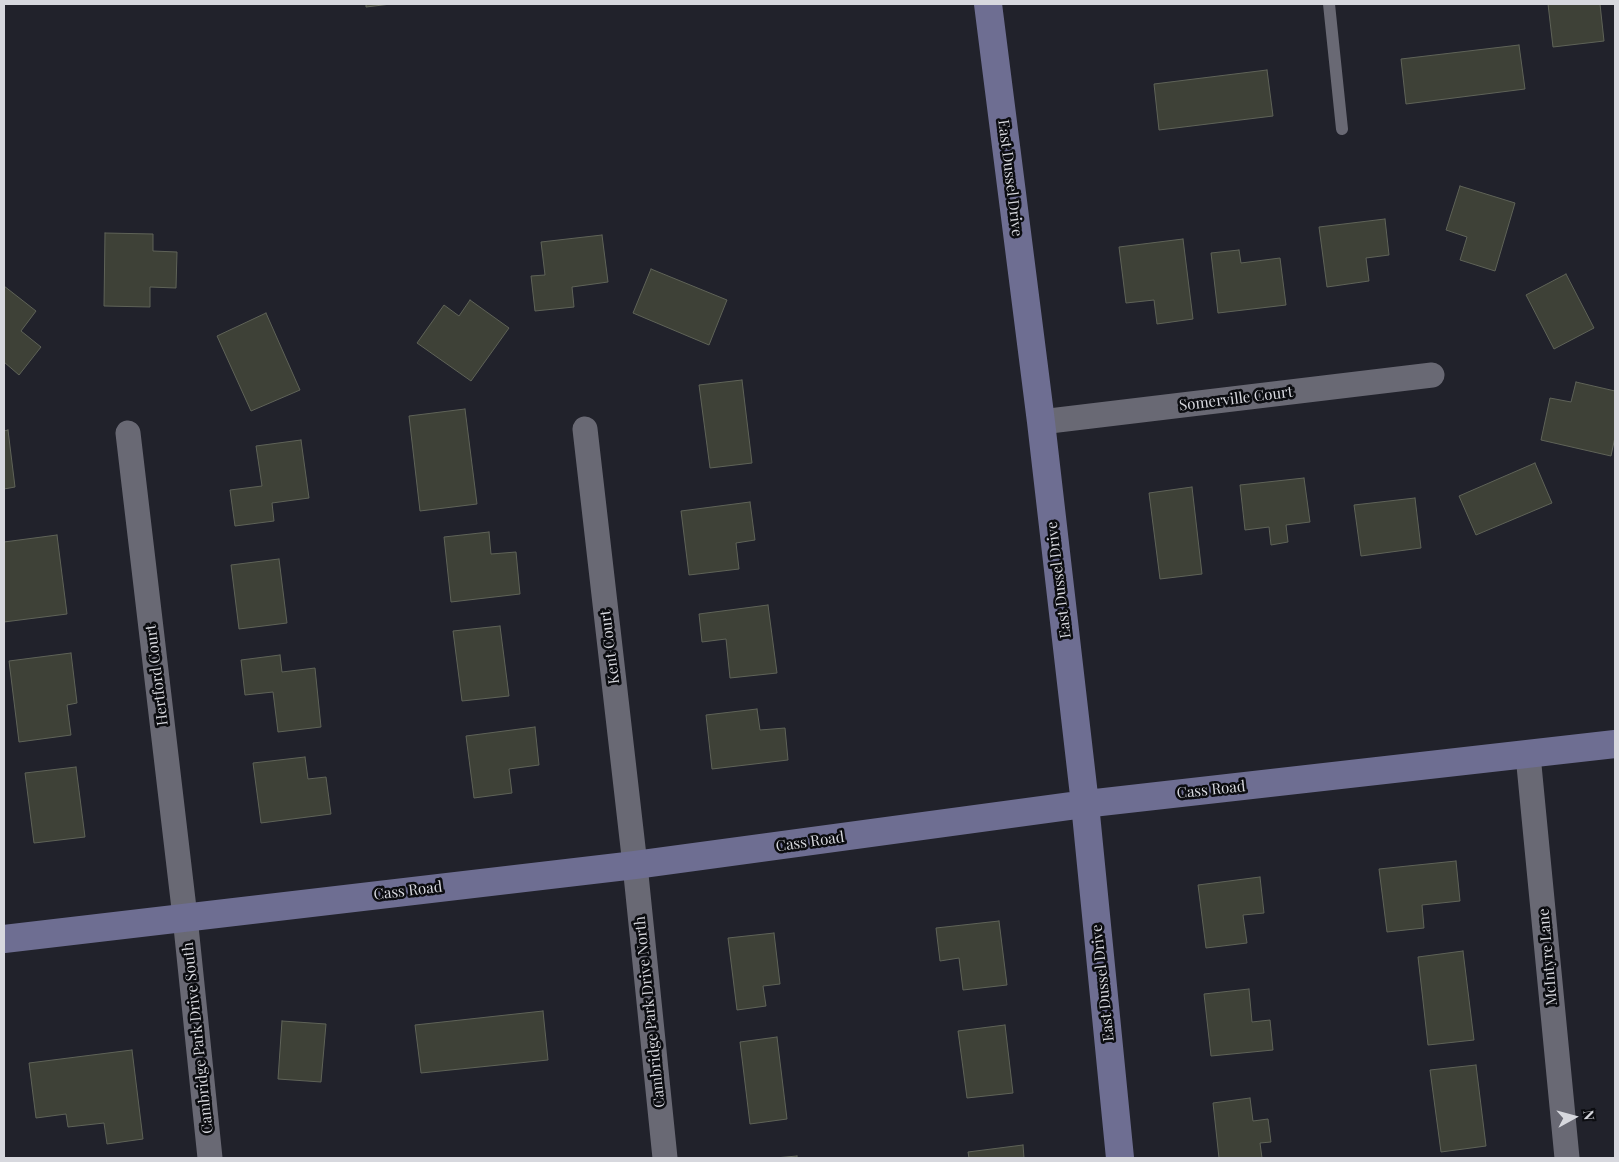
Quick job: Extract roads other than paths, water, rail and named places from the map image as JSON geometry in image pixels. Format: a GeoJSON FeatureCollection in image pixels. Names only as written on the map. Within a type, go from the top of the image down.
{"type":"FeatureCollection","features":[{"type":"Feature","properties":{"kind":"street","name":"East Dussel Drive"},"geometry":{"type":"LineString","coordinates":[[988,4],[1041,422],[1085,804],[1120,1158]]}},
{"type":"Feature","properties":{"kind":"street","name":"Somerville Court"},"geometry":{"type":"LineString","coordinates":[[1041,422],[1432,375]]}},
{"type":"Feature","properties":{"kind":"street","name":"Kent Court"},"geometry":{"type":"LineString","coordinates":[[585,430],[635,865]]}},
{"type":"Feature","properties":{"kind":"street","name":"Hertford Court"},"geometry":{"type":"LineString","coordinates":[[128,433],[185,917]]}},
{"type":"Feature","properties":{"kind":"street","name":"Cass Road"},"geometry":{"type":"LineString","coordinates":[[4,938],[635,865],[1085,804],[1615,744]]}},
{"type":"Feature","properties":{"kind":"street","name":"McIntyre Lane"},"geometry":{"type":"LineString","coordinates":[[1528,755],[1567,1158]]}},
{"type":"Feature","properties":{"kind":"street","name":"Cambridge Park Drive North"},"geometry":{"type":"LineString","coordinates":[[635,865],[665,1158]]}},
{"type":"Feature","properties":{"kind":"street","name":"Cambridge Park Drive South"},"geometry":{"type":"LineString","coordinates":[[185,917],[210,1158]]}},
{"type":"Feature","properties":{"kind":"lane"},"geometry":{"type":"LineString","coordinates":[[1329,4],[1342,129]]}}]}
